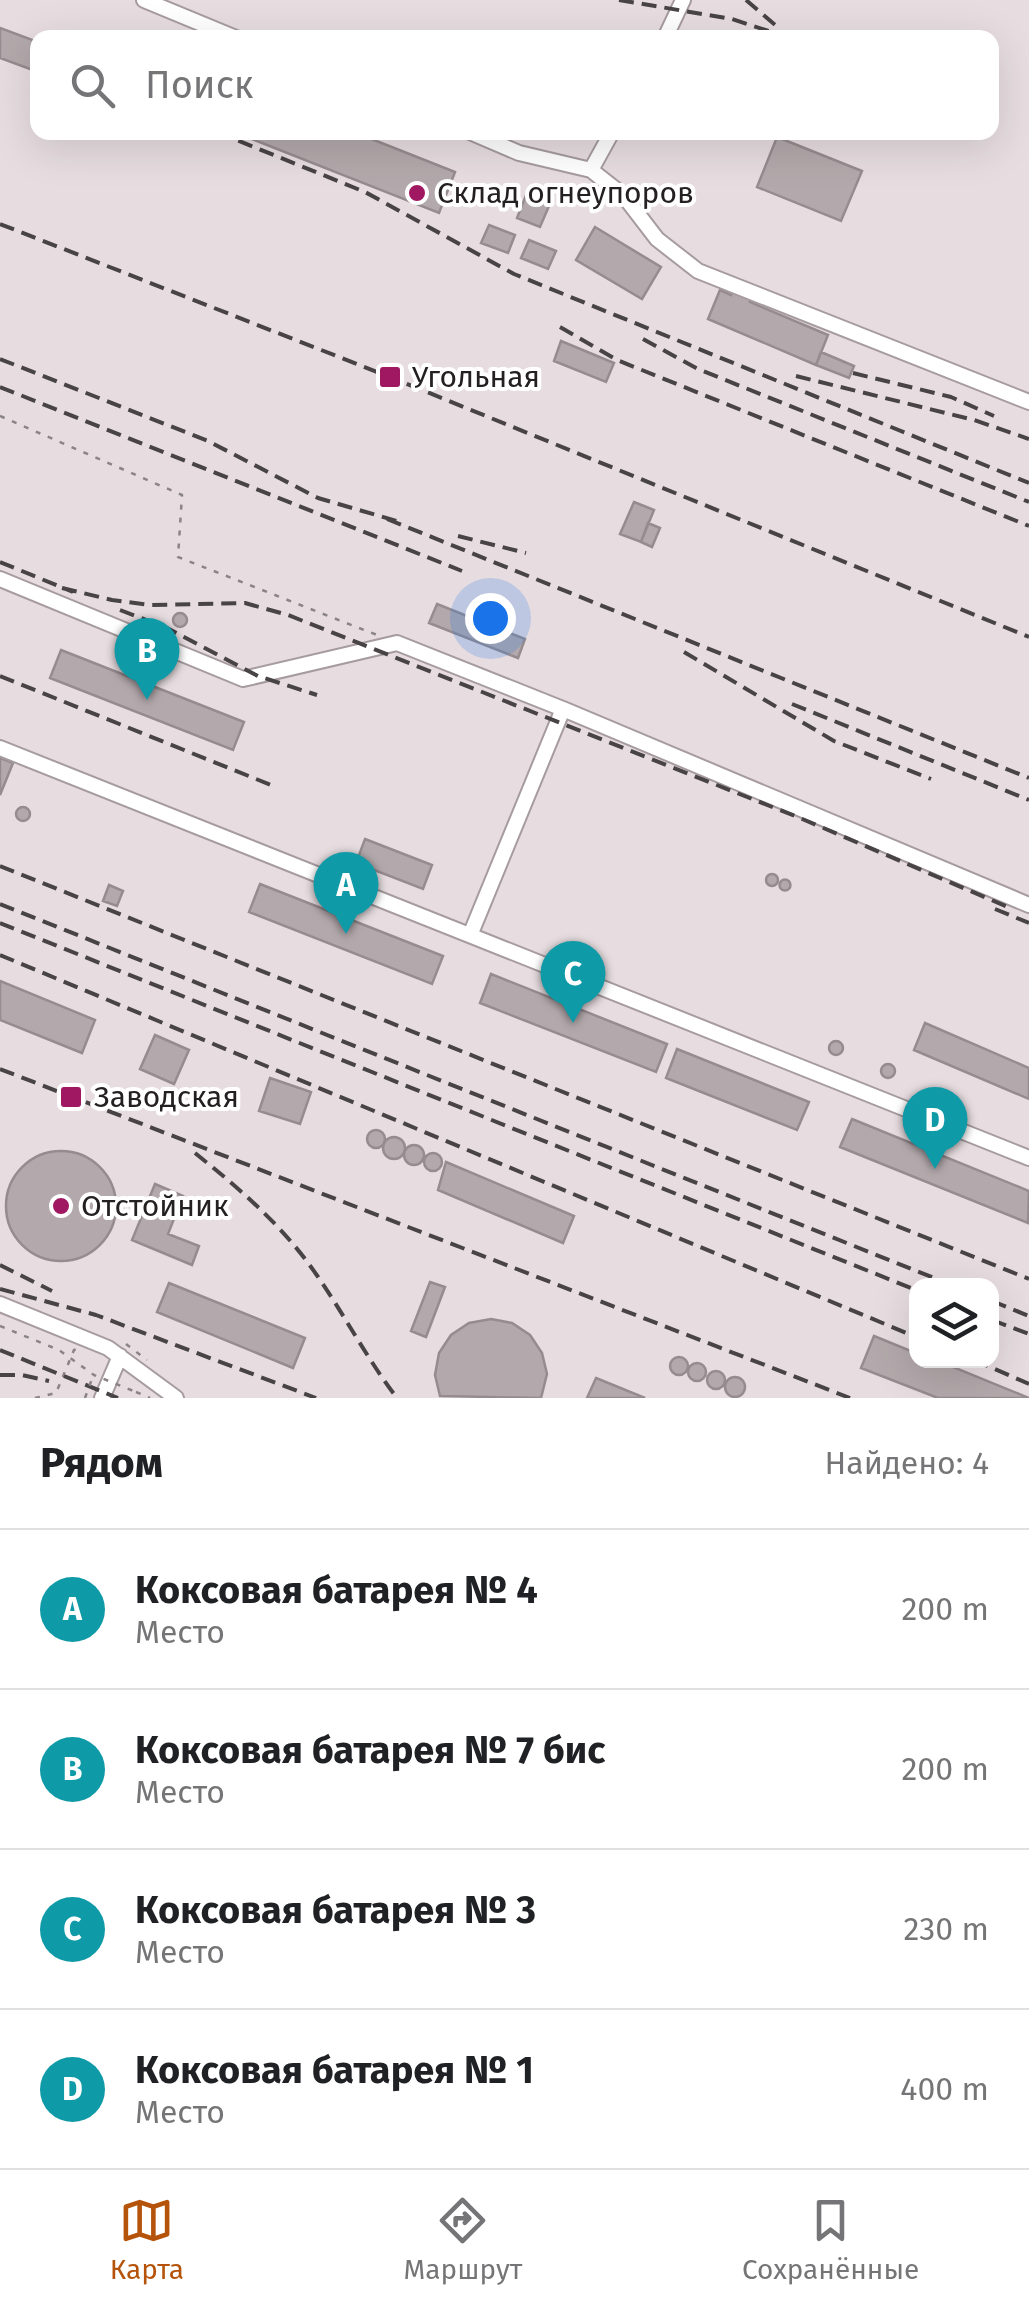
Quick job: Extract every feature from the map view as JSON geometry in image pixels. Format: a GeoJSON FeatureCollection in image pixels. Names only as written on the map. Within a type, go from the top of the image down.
{"type":"FeatureCollection","features":[{"type":"Feature","properties":{"kind":"lane"},"geometry":{"type":"LineString","coordinates":[[144,0],[217,30]]}},
{"type":"Feature","properties":{"kind":"lane"},"geometry":{"type":"LineString","coordinates":[[668,30],[683,0]]}},
{"type":"Feature","properties":{"kind":"lane"},"geometry":{"type":"LineString","coordinates":[[490,140],[519,152],[590,170],[624,196],[657,239],[698,271],[1029,402]]}},
{"type":"Feature","properties":{"kind":"lane"},"geometry":{"type":"LineString","coordinates":[[590,170],[607,140]]}},
{"type":"Feature","properties":{"kind":"lane"},"geometry":{"type":"LineString","coordinates":[[0,579],[242,679],[397,643],[1029,905]]}},
{"type":"Feature","properties":{"kind":"lane"},"geometry":{"type":"LineString","coordinates":[[471,934],[563,709]]}},
{"type":"Feature","properties":{"kind":"lane"},"geometry":{"type":"LineString","coordinates":[[0,748],[1029,1158]]}},
{"type":"Feature","properties":{"kind":"lane"},"geometry":{"type":"LineString","coordinates":[[0,1304],[98,1343],[176,1398]]}},
{"type":"Feature","properties":{"kind":"lane"},"geometry":{"type":"LineString","coordinates":[[102,1398],[120,1356]]}},
{"type":"Feature","properties":{"kind":"path"},"geometry":{"type":"LineString","coordinates":[[0,416],[182,495],[178,557],[397,643]]}},
{"type":"Feature","properties":{"kind":"path"},"geometry":{"type":"LineString","coordinates":[[0,1326],[59,1350],[94,1375],[150,1398]]}},
{"type":"Feature","properties":{"kind":"path"},"geometry":{"type":"LineString","coordinates":[[85,1398],[94,1375]]}},
{"type":"Feature","properties":{"kind":"building"},"geometry":{"type":"Polygon","coordinates":[[[0,28],[30,39],[30,69],[0,58],[0,28]]]}},
{"type":"Feature","properties":{"kind":"building","name":"Склад огнеупоров"},"geometry":{"type":"Polygon","coordinates":[[[254,140],[374,140],[455,172],[439,213],[254,140]]]}},
{"type":"Feature","properties":{"kind":"building"},"geometry":{"type":"Polygon","coordinates":[[[776,140],[862,171],[841,221],[757,187],[776,140]]]}},
{"type":"Feature","properties":{"kind":"building"},"geometry":{"type":"Polygon","coordinates":[[[528,190],[552,199],[540,227],[517,218],[528,190]]]}},
{"type":"Feature","properties":{"kind":"building"},"geometry":{"type":"Polygon","coordinates":[[[489,225],[515,235],[508,253],[481,243],[489,225]]]}},
{"type":"Feature","properties":{"kind":"building"},"geometry":{"type":"Polygon","coordinates":[[[595,227],[661,267],[642,299],[576,260],[595,227]]]}},
{"type":"Feature","properties":{"kind":"building"},"geometry":{"type":"Polygon","coordinates":[[[529,240],[556,251],[548,269],[521,258],[529,240]]]}},
{"type":"Feature","properties":{"kind":"building"},"geometry":{"type":"Polygon","coordinates":[[[720,290],[731,295],[733,291],[828,335],[816,365],[708,319],[720,290]]]}},
{"type":"Feature","properties":{"kind":"building"},"geometry":{"type":"Polygon","coordinates":[[[561,341],[614,363],[606,382],[554,361],[561,341]]]}},
{"type":"Feature","properties":{"kind":"building"},"geometry":{"type":"Polygon","coordinates":[[[821,352],[854,366],[849,378],[816,365],[821,352]]]}},
{"type":"Feature","properties":{"kind":"building"},"geometry":{"type":"Polygon","coordinates":[[[634,502],[654,510],[641,542],[620,534],[634,502]]]}},
{"type":"Feature","properties":{"kind":"building"},"geometry":{"type":"Polygon","coordinates":[[[648,523],[660,528],[652,547],[641,542],[648,523]]]}},
{"type":"Feature","properties":{"kind":"building"},"geometry":{"type":"Polygon","coordinates":[[[437,604],[525,639],[518,658],[429,623],[437,604]]]}},
{"type":"Feature","properties":{"kind":"building"},"geometry":{"type":"Polygon","coordinates":[[[180,613],[187,620],[180,627],[173,620],[180,613]]]}},
{"type":"Feature","properties":{"kind":"building"},"geometry":{"type":"Polygon","coordinates":[[[61,650],[244,722],[233,750],[50,678],[61,650]]]}},
{"type":"Feature","properties":{"kind":"building"},"geometry":{"type":"Polygon","coordinates":[[[0,758],[13,763],[0,795],[0,758]]]}},
{"type":"Feature","properties":{"kind":"building"},"geometry":{"type":"Polygon","coordinates":[[[23,807],[30,814],[23,821],[16,814],[23,807]]]}},
{"type":"Feature","properties":{"kind":"building"},"geometry":{"type":"Polygon","coordinates":[[[365,839],[432,865],[423,889],[356,863],[365,839]]]}},
{"type":"Feature","properties":{"kind":"building"},"geometry":{"type":"Polygon","coordinates":[[[772,874],[778,880],[772,886],[766,880],[772,874]]]}},
{"type":"Feature","properties":{"kind":"building"},"geometry":{"type":"Polygon","coordinates":[[[785,880],[790,885],[785,890],[780,885],[785,880]]]}},
{"type":"Feature","properties":{"kind":"building"},"geometry":{"type":"Polygon","coordinates":[[[260,884],[443,956],[432,984],[249,912],[260,884]]]}},
{"type":"Feature","properties":{"kind":"building"},"geometry":{"type":"Polygon","coordinates":[[[109,885],[123,891],[117,906],[103,901],[109,885]]]}},
{"type":"Feature","properties":{"kind":"building"},"geometry":{"type":"Polygon","coordinates":[[[491,974],[667,1044],[656,1072],[480,1003],[491,974]]]}},
{"type":"Feature","properties":{"kind":"building"},"geometry":{"type":"Polygon","coordinates":[[[0,981],[95,1020],[82,1053],[0,1020],[0,981]]]}},
{"type":"Feature","properties":{"kind":"building"},"geometry":{"type":"Polygon","coordinates":[[[925,1023],[1029,1068],[1029,1099],[914,1050],[925,1023]]]}},
{"type":"Feature","properties":{"kind":"building"},"geometry":{"type":"Polygon","coordinates":[[[155,1035],[189,1050],[174,1084],[140,1069],[155,1035]]]}},
{"type":"Feature","properties":{"kind":"building"},"geometry":{"type":"Polygon","coordinates":[[[836,1041],[843,1048],[836,1055],[829,1048],[836,1041]]]}},
{"type":"Feature","properties":{"kind":"building"},"geometry":{"type":"Polygon","coordinates":[[[677,1049],[809,1102],[797,1130],[666,1078],[677,1049]]]}},
{"type":"Feature","properties":{"kind":"building"},"geometry":{"type":"Polygon","coordinates":[[[888,1064],[895,1071],[888,1078],[881,1071],[888,1064]]]}},
{"type":"Feature","properties":{"kind":"building"},"geometry":{"type":"Polygon","coordinates":[[[270,1078],[311,1092],[300,1124],[259,1111],[270,1078]]]}},
{"type":"Feature","properties":{"kind":"building"},"geometry":{"type":"Polygon","coordinates":[[[852,1119],[1029,1191],[1028,1223],[840,1147],[852,1119]]]}},
{"type":"Feature","properties":{"kind":"building"},"geometry":{"type":"Polygon","coordinates":[[[376,1130],[383,1132],[383,1146],[376,1148],[369,1146],[367,1139],[369,1132],[376,1130]]]}},
{"type":"Feature","properties":{"kind":"building"},"geometry":{"type":"Polygon","coordinates":[[[394,1137],[405,1148],[394,1159],[383,1148],[394,1137]]]}},
{"type":"Feature","properties":{"kind":"building"},"geometry":{"type":"Polygon","coordinates":[[[414,1145],[424,1155],[414,1165],[404,1155],[414,1145]]]}},
{"type":"Feature","properties":{"kind":"building","name":"Отстойник"},"geometry":{"type":"Polygon","coordinates":[[[61,1151],[82,1155],[100,1167],[112,1185],[116,1206],[112,1227],[100,1245],[82,1257],[61,1261],[40,1257],[22,1245],[10,1227],[6,1206],[10,1185],[22,1167],[40,1155],[61,1151]]]}},
{"type":"Feature","properties":{"kind":"building"},"geometry":{"type":"Polygon","coordinates":[[[433,1153],[442,1162],[433,1171],[424,1162],[433,1153]]]}},
{"type":"Feature","properties":{"kind":"building"},"geometry":{"type":"Polygon","coordinates":[[[446,1162],[574,1216],[563,1243],[438,1190],[446,1162]]]}},
{"type":"Feature","properties":{"kind":"building"},"geometry":{"type":"Polygon","coordinates":[[[155,1184],[183,1196],[168,1234],[199,1246],[192,1265],[132,1240],[155,1184]]]}},
{"type":"Feature","properties":{"kind":"building"},"geometry":{"type":"Polygon","coordinates":[[[430,1282],[445,1287],[426,1337],[411,1331],[430,1282]]]}},
{"type":"Feature","properties":{"kind":"building"},"geometry":{"type":"Polygon","coordinates":[[[169,1283],[305,1338],[293,1368],[157,1312],[169,1283]]]}},
{"type":"Feature","properties":{"kind":"building"},"geometry":{"type":"Polygon","coordinates":[[[491,1319],[512,1323],[530,1335],[542,1353],[547,1374],[541,1398],[440,1396],[435,1375],[439,1353],[451,1335],[469,1323],[491,1319]]]}},
{"type":"Feature","properties":{"kind":"building"},"geometry":{"type":"Polygon","coordinates":[[[874,1336],[909,1350],[909,1368],[956,1368],[1029,1398],[938,1398],[861,1368],[874,1336]]]}},
{"type":"Feature","properties":{"kind":"building"},"geometry":{"type":"Polygon","coordinates":[[[679,1357],[688,1366],[679,1375],[670,1366],[679,1357]]]}},
{"type":"Feature","properties":{"kind":"building"},"geometry":{"type":"Polygon","coordinates":[[[697,1363],[706,1372],[697,1381],[688,1372],[697,1363]]]}},
{"type":"Feature","properties":{"kind":"building"},"geometry":{"type":"Polygon","coordinates":[[[716,1371],[723,1373],[723,1387],[716,1389],[709,1387],[707,1380],[709,1373],[716,1371]]]}},
{"type":"Feature","properties":{"kind":"building"},"geometry":{"type":"Polygon","coordinates":[[[735,1377],[745,1387],[735,1397],[725,1387],[735,1377]]]}},
{"type":"Feature","properties":{"kind":"building"},"geometry":{"type":"Polygon","coordinates":[[[596,1378],[645,1398],[587,1398],[596,1378]]]}},
{"type":"Feature","properties":{"kind":"railway"},"geometry":{"type":"LineString","coordinates":[[619,0],[732,19],[766,30]]}},
{"type":"Feature","properties":{"kind":"railway"},"geometry":{"type":"LineString","coordinates":[[746,0],[780,29]]}},
{"type":"Feature","properties":{"kind":"railway"},"geometry":{"type":"LineString","coordinates":[[237,140],[365,192],[514,274],[1029,483]]}},
{"type":"Feature","properties":{"kind":"railway"},"geometry":{"type":"LineString","coordinates":[[0,224],[390,377],[1029,637]]}},
{"type":"Feature","properties":{"kind":"railway"},"geometry":{"type":"LineString","coordinates":[[560,327],[617,360],[1029,526]]}},
{"type":"Feature","properties":{"kind":"railway"},"geometry":{"type":"LineString","coordinates":[[643,339],[698,369],[1029,502]]}},
{"type":"Feature","properties":{"kind":"railway"},"geometry":{"type":"LineString","coordinates":[[0,359],[208,441],[318,498],[400,522]]}},
{"type":"Feature","properties":{"kind":"railway"},"geometry":{"type":"LineString","coordinates":[[853,373],[951,397],[994,416]]}},
{"type":"Feature","properties":{"kind":"railway"},"geometry":{"type":"LineString","coordinates":[[796,376],[974,420],[1029,439]]}},
{"type":"Feature","properties":{"kind":"railway"},"geometry":{"type":"LineString","coordinates":[[0,387],[462,571]]}},
{"type":"Feature","properties":{"kind":"railway"},"geometry":{"type":"LineString","coordinates":[[387,519],[1029,778]]}},
{"type":"Feature","properties":{"kind":"railway"},"geometry":{"type":"LineString","coordinates":[[458,536],[526,553]]}},
{"type":"Feature","properties":{"kind":"railway"},"geometry":{"type":"LineString","coordinates":[[0,562],[73,592]]}},
{"type":"Feature","properties":{"kind":"railway"},"geometry":{"type":"LineString","coordinates":[[62,588],[150,605],[245,603],[288,615],[800,818],[1010,908]]}},
{"type":"Feature","properties":{"kind":"railway"},"geometry":{"type":"LineString","coordinates":[[120,610],[167,628],[258,676],[317,695]]}},
{"type":"Feature","properties":{"kind":"railway"},"geometry":{"type":"LineString","coordinates":[[684,652],[834,741],[931,779]]}},
{"type":"Feature","properties":{"kind":"railway"},"geometry":{"type":"LineString","coordinates":[[0,676],[271,785]]}},
{"type":"Feature","properties":{"kind":"railway"},"geometry":{"type":"LineString","coordinates":[[792,704],[1029,800]]}},
{"type":"Feature","properties":{"kind":"railway"},"geometry":{"type":"LineString","coordinates":[[0,866],[1029,1279]]}},
{"type":"Feature","properties":{"kind":"railway"},"geometry":{"type":"LineString","coordinates":[[0,904],[934,1278]]}},
{"type":"Feature","properties":{"kind":"railway"},"geometry":{"type":"LineString","coordinates":[[995,909],[1029,923]]}},
{"type":"Feature","properties":{"kind":"railway"},"geometry":{"type":"LineString","coordinates":[[0,923],[909,1287]]}},
{"type":"Feature","properties":{"kind":"railway"},"geometry":{"type":"LineString","coordinates":[[0,955],[909,1334]]}},
{"type":"Feature","properties":{"kind":"railway"},"geometry":{"type":"LineString","coordinates":[[0,1069],[850,1398]]}},
{"type":"Feature","properties":{"kind":"railway"},"geometry":{"type":"LineString","coordinates":[[195,1153],[290,1240],[397,1398]]}},
{"type":"Feature","properties":{"kind":"railway"},"geometry":{"type":"LineString","coordinates":[[0,1265],[52,1291]]}},
{"type":"Feature","properties":{"kind":"railway"},"geometry":{"type":"LineString","coordinates":[[0,1289],[96,1315],[316,1398]]}},
{"type":"Feature","properties":{"kind":"railway"},"geometry":{"type":"LineString","coordinates":[[999,1304],[1029,1316]]}},
{"type":"Feature","properties":{"kind":"railway"},"geometry":{"type":"LineString","coordinates":[[999,1323],[1029,1334]]}},
{"type":"Feature","properties":{"kind":"railway"},"geometry":{"type":"LineString","coordinates":[[0,1350],[118,1398]]}},
{"type":"Feature","properties":{"kind":"railway"},"geometry":{"type":"LineString","coordinates":[[992,1368],[1029,1384]]}},
{"type":"Feature","properties":{"kind":"railway"},"geometry":{"type":"LineString","coordinates":[[0,1375],[49,1381]]}},
{"type":"Feature","properties":{"kind":"place","name":"Склад огнеупоров"},"geometry":{"type":"Point","coordinates":[417,193]}},
{"type":"Feature","properties":{"kind":"place","name":"Угольная"},"geometry":{"type":"Point","coordinates":[390,377]}},
{"type":"Feature","properties":{"kind":"place","name":"Коксовая батарея № 7 бис"},"geometry":{"type":"Point","coordinates":[147,700]}},
{"type":"Feature","properties":{"kind":"place","name":"Коксовая батарея № 4"},"geometry":{"type":"Point","coordinates":[346,934]}},
{"type":"Feature","properties":{"kind":"place","name":"Коксовая батарея № 3"},"geometry":{"type":"Point","coordinates":[573,1023]}},
{"type":"Feature","properties":{"kind":"place","name":"Заводская"},"geometry":{"type":"Point","coordinates":[71,1097]}},
{"type":"Feature","properties":{"kind":"place","name":"Коксовая батарея № 1"},"geometry":{"type":"Point","coordinates":[935,1169]}},
{"type":"Feature","properties":{"kind":"place","name":"Отстойник"},"geometry":{"type":"Point","coordinates":[61,1206]}}]}
